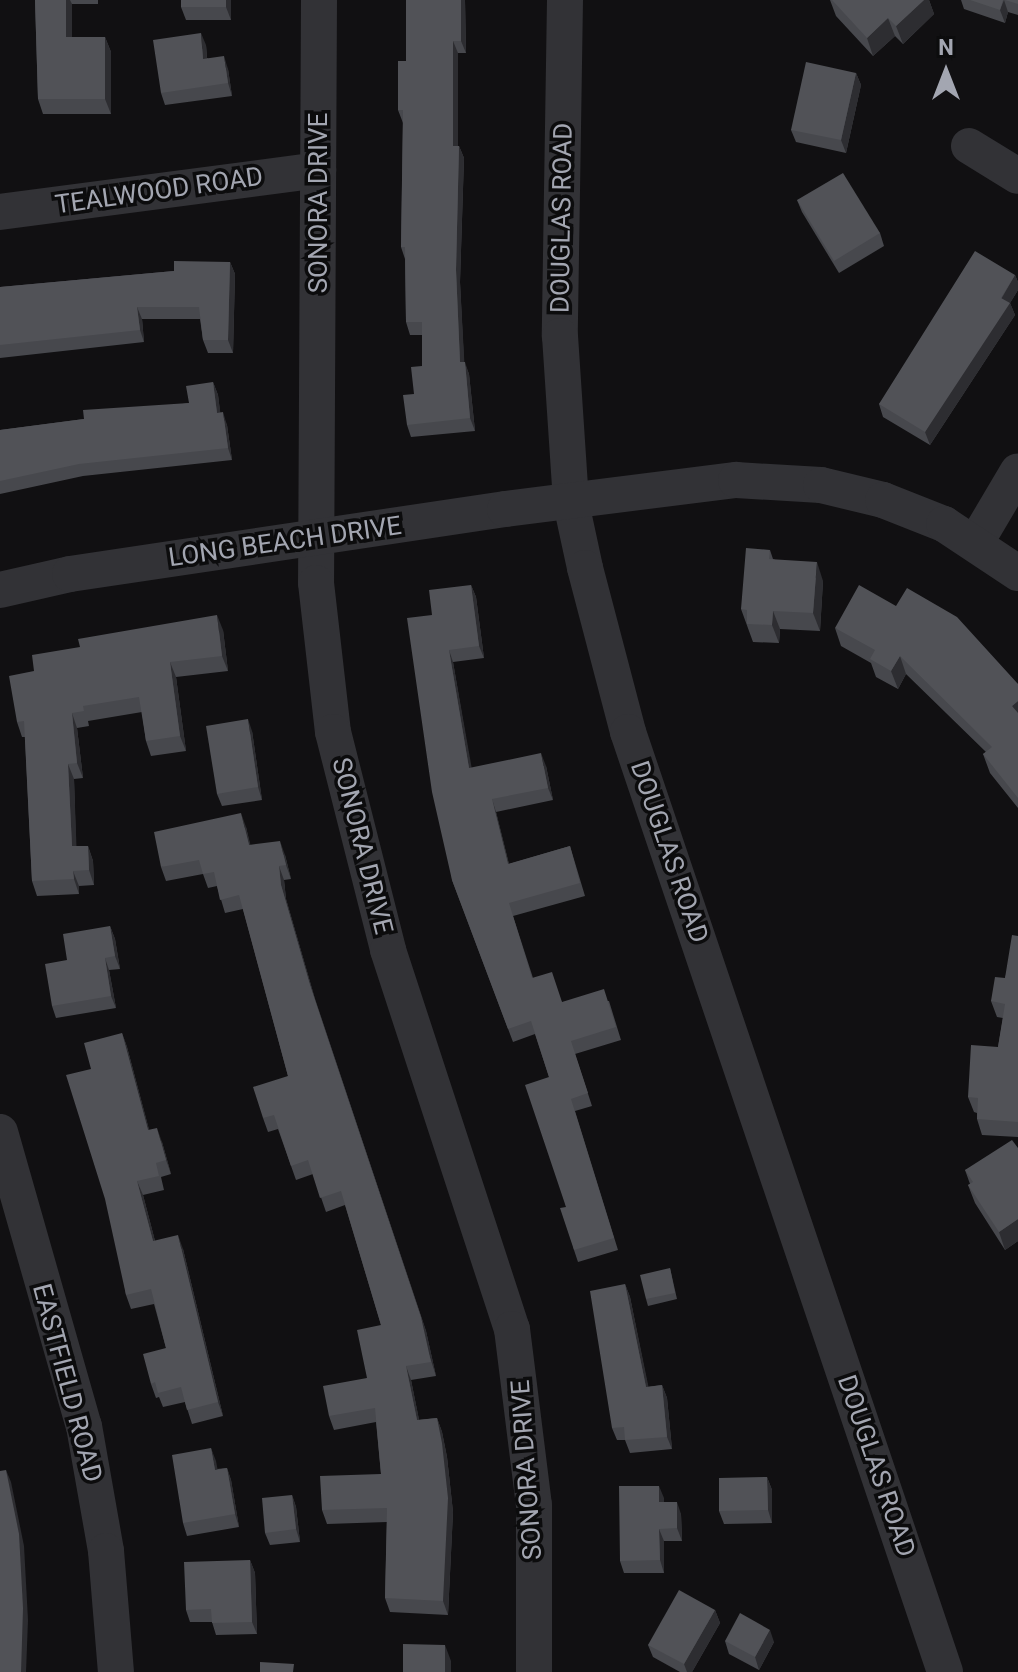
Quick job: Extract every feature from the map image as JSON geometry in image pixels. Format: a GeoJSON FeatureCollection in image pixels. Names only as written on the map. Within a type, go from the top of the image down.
{"type":"FeatureCollection","features":[{"type":"Feature","properties":{"kind":"street","name":"SONORA DRIVE"},"geometry":{"type":"LineString","coordinates":[[319,0],[320,538],[316,583],[333,732],[362,864],[512,1329],[534,1505],[534,1672]]}},
{"type":"Feature","properties":{"kind":"street","name":"DOUGLAS ROAD"},"geometry":{"type":"LineString","coordinates":[[565,0],[560,336],[571,503],[628,732],[945,1672]]}},
{"type":"Feature","properties":{"kind":"street"},"geometry":{"type":"LineString","coordinates":[[969,146],[1018,176]]}},
{"type":"Feature","properties":{"kind":"street","name":"TEALWOOD ROAD"},"geometry":{"type":"LineString","coordinates":[[0,212],[318,170]]}},
{"type":"Feature","properties":{"kind":"street"},"geometry":{"type":"LineString","coordinates":[[976,542],[1018,471]]}},
{"type":"Feature","properties":{"kind":"street","name":"LONG BEACH DRIVE"},"geometry":{"type":"LineString","coordinates":[[0,590],[70,574],[736,480],[821,485],[883,500],[976,542],[1018,573]]}},
{"type":"Feature","properties":{"kind":"street","name":"EASTFIELD ROAD"},"geometry":{"type":"LineString","coordinates":[[0,1132],[7,1194],[84,1426],[106,1551],[116,1672]]}},
{"type":"Feature","properties":{"kind":"building"},"geometry":{"type":"Polygon","coordinates":[[[35,0],[66,0],[66,37],[105,37],[105,99],[38,99],[35,0]]]}},
{"type":"Feature","properties":{"kind":"building"},"geometry":{"type":"Polygon","coordinates":[[[181,0],[226,0],[226,7],[181,7],[181,0]]]}},
{"type":"Feature","properties":{"kind":"building"},"geometry":{"type":"Polygon","coordinates":[[[406,0],[461,0],[461,41],[453,41],[453,146],[459,146],[456,270],[460,362],[465,362],[470,418],[407,425],[403,395],[414,394],[411,367],[422,366],[422,322],[406,322],[405,247],[401,247],[403,110],[398,110],[398,61],[406,61],[406,0]]]}},
{"type":"Feature","properties":{"kind":"building"},"geometry":{"type":"Polygon","coordinates":[[[832,0],[924,0],[896,26],[888,18],[867,38],[832,0]]]}},
{"type":"Feature","properties":{"kind":"building"},"geometry":{"type":"Polygon","coordinates":[[[970,0],[1003,0],[1000,10],[970,0]]]}},
{"type":"Feature","properties":{"kind":"building"},"geometry":{"type":"Polygon","coordinates":[[[201,33],[203,59],[224,56],[228,83],[161,93],[153,40],[201,33]]]}},
{"type":"Feature","properties":{"kind":"building"},"geometry":{"type":"Polygon","coordinates":[[[806,62],[856,73],[841,140],[791,130],[806,62]]]}},
{"type":"Feature","properties":{"kind":"building"},"geometry":{"type":"Polygon","coordinates":[[[843,173],[880,233],[834,261],[797,200],[843,173]]]}},
{"type":"Feature","properties":{"kind":"building"},"geometry":{"type":"Polygon","coordinates":[[[975,251],[1015,275],[1001,298],[1010,303],[925,432],[879,404],[975,251]]]}},
{"type":"Feature","properties":{"kind":"building"},"geometry":{"type":"Polygon","coordinates":[[[174,261],[230,262],[228,340],[203,340],[199,307],[137,307],[140,330],[0,345],[0,287],[174,271],[174,261]]]}},
{"type":"Feature","properties":{"kind":"building"},"geometry":{"type":"Polygon","coordinates":[[[213,382],[217,413],[223,412],[228,448],[79,464],[0,481],[0,430],[84,419],[83,410],[189,403],[186,386],[213,382]]]}},
{"type":"Feature","properties":{"kind":"building"},"geometry":{"type":"Polygon","coordinates":[[[746,548],[770,550],[769,559],[817,562],[813,613],[773,611],[772,625],[747,624],[747,610],[741,609],[746,548]]]}},
{"type":"Feature","properties":{"kind":"building"},"geometry":{"type":"Polygon","coordinates":[[[471,585],[479,646],[449,650],[469,768],[541,753],[548,788],[492,799],[508,864],[570,846],[580,883],[509,903],[532,978],[552,972],[562,1002],[604,989],[616,1027],[571,1041],[588,1093],[571,1099],[614,1238],[574,1250],[560,1208],[566,1207],[525,1085],[549,1077],[531,1021],[508,1029],[452,880],[432,792],[407,618],[432,615],[429,590],[471,585]]]}},
{"type":"Feature","properties":{"kind":"building"},"geometry":{"type":"Polygon","coordinates":[[[859,585],[896,606],[907,588],[957,617],[1018,684],[1018,701],[1012,706],[1018,713],[1018,798],[983,754],[992,747],[900,656],[891,671],[870,659],[875,650],[835,628],[859,585]]]}},
{"type":"Feature","properties":{"kind":"building"},"geometry":{"type":"Polygon","coordinates":[[[217,615],[222,656],[170,662],[180,736],[146,741],[139,697],[83,706],[84,711],[72,713],[77,763],[68,764],[72,846],[88,846],[89,870],[73,871],[74,879],[32,881],[24,721],[17,722],[9,676],[34,671],[32,655],[80,647],[78,639],[217,615]]]}},
{"type":"Feature","properties":{"kind":"building"},"geometry":{"type":"Polygon","coordinates":[[[248,719],[258,787],[217,794],[206,726],[248,719]]]}},
{"type":"Feature","properties":{"kind":"building"},"geometry":{"type":"Polygon","coordinates":[[[241,813],[249,845],[280,841],[286,865],[279,866],[281,885],[310,985],[421,1317],[431,1362],[406,1366],[417,1420],[437,1418],[442,1443],[448,1498],[443,1601],[385,1598],[387,1508],[322,1510],[320,1476],[381,1474],[375,1408],[329,1416],[323,1386],[367,1378],[357,1330],[381,1325],[341,1191],[320,1198],[308,1160],[291,1166],[274,1115],[263,1118],[253,1087],[288,1076],[239,895],[220,900],[214,872],[203,874],[199,860],[161,867],[154,832],[241,813]]]}},
{"type":"Feature","properties":{"kind":"building"},"geometry":{"type":"Polygon","coordinates":[[[110,926],[115,956],[105,958],[111,996],[52,1006],[45,964],[67,960],[63,934],[110,926]]]}},
{"type":"Feature","properties":{"kind":"building"},"geometry":{"type":"Polygon","coordinates":[[[1012,935],[1018,936],[1018,1122],[977,1119],[978,1098],[968,1097],[971,1045],[998,1047],[1005,1004],[991,1001],[995,977],[1005,978],[1012,935]]]}},
{"type":"Feature","properties":{"kind":"building"},"geometry":{"type":"Polygon","coordinates":[[[122,1033],[148,1130],[157,1128],[166,1160],[156,1163],[159,1176],[137,1181],[153,1241],[178,1235],[218,1402],[187,1410],[181,1387],[158,1393],[155,1382],[151,1384],[143,1354],[166,1348],[151,1289],[126,1295],[105,1199],[66,1075],[91,1069],[84,1043],[122,1033]]]}},
{"type":"Feature","properties":{"kind":"building"},"geometry":{"type":"Polygon","coordinates":[[[1012,1140],[1018,1148],[1018,1219],[999,1232],[968,1185],[973,1182],[965,1170],[1012,1140]]]}},
{"type":"Feature","properties":{"kind":"building"},"geometry":{"type":"Polygon","coordinates":[[[670,1268],[675,1293],[646,1299],[640,1275],[670,1268]]]}},
{"type":"Feature","properties":{"kind":"building"},"geometry":{"type":"Polygon","coordinates":[[[625,1284],[646,1387],[662,1385],[667,1437],[625,1440],[624,1427],[612,1428],[590,1291],[625,1284]]]}},
{"type":"Feature","properties":{"kind":"building"},"geometry":{"type":"Polygon","coordinates":[[[211,1448],[215,1470],[227,1468],[235,1514],[183,1523],[172,1455],[211,1448]]]}},
{"type":"Feature","properties":{"kind":"building"},"geometry":{"type":"Polygon","coordinates":[[[6,1470],[19,1534],[23,1608],[21,1672],[0,1672],[0,1471],[6,1470]]]}},
{"type":"Feature","properties":{"kind":"building"},"geometry":{"type":"Polygon","coordinates":[[[767,1477],[768,1510],[719,1511],[719,1478],[767,1477]]]}},
{"type":"Feature","properties":{"kind":"building"},"geometry":{"type":"Polygon","coordinates":[[[619,1486],[659,1486],[659,1502],[677,1502],[677,1528],[659,1529],[660,1560],[620,1561],[619,1486]]]}},
{"type":"Feature","properties":{"kind":"building"},"geometry":{"type":"Polygon","coordinates":[[[292,1495],[296,1529],[265,1533],[262,1498],[292,1495]]]}},
{"type":"Feature","properties":{"kind":"building"},"geometry":{"type":"Polygon","coordinates":[[[250,1560],[252,1622],[212,1623],[211,1609],[186,1610],[184,1562],[250,1560]]]}},
{"type":"Feature","properties":{"kind":"building"},"geometry":{"type":"Polygon","coordinates":[[[679,1590],[715,1610],[684,1664],[648,1645],[679,1590]]]}},
{"type":"Feature","properties":{"kind":"building"},"geometry":{"type":"Polygon","coordinates":[[[740,1613],[770,1630],[755,1657],[725,1641],[740,1613]]]}},
{"type":"Feature","properties":{"kind":"building"},"geometry":{"type":"Polygon","coordinates":[[[403,1644],[445,1645],[445,1672],[403,1672],[403,1644]]]}},
{"type":"Feature","properties":{"kind":"building"},"geometry":{"type":"Polygon","coordinates":[[[260,1662],[294,1664],[293,1672],[260,1672],[260,1662]]]}}]}
